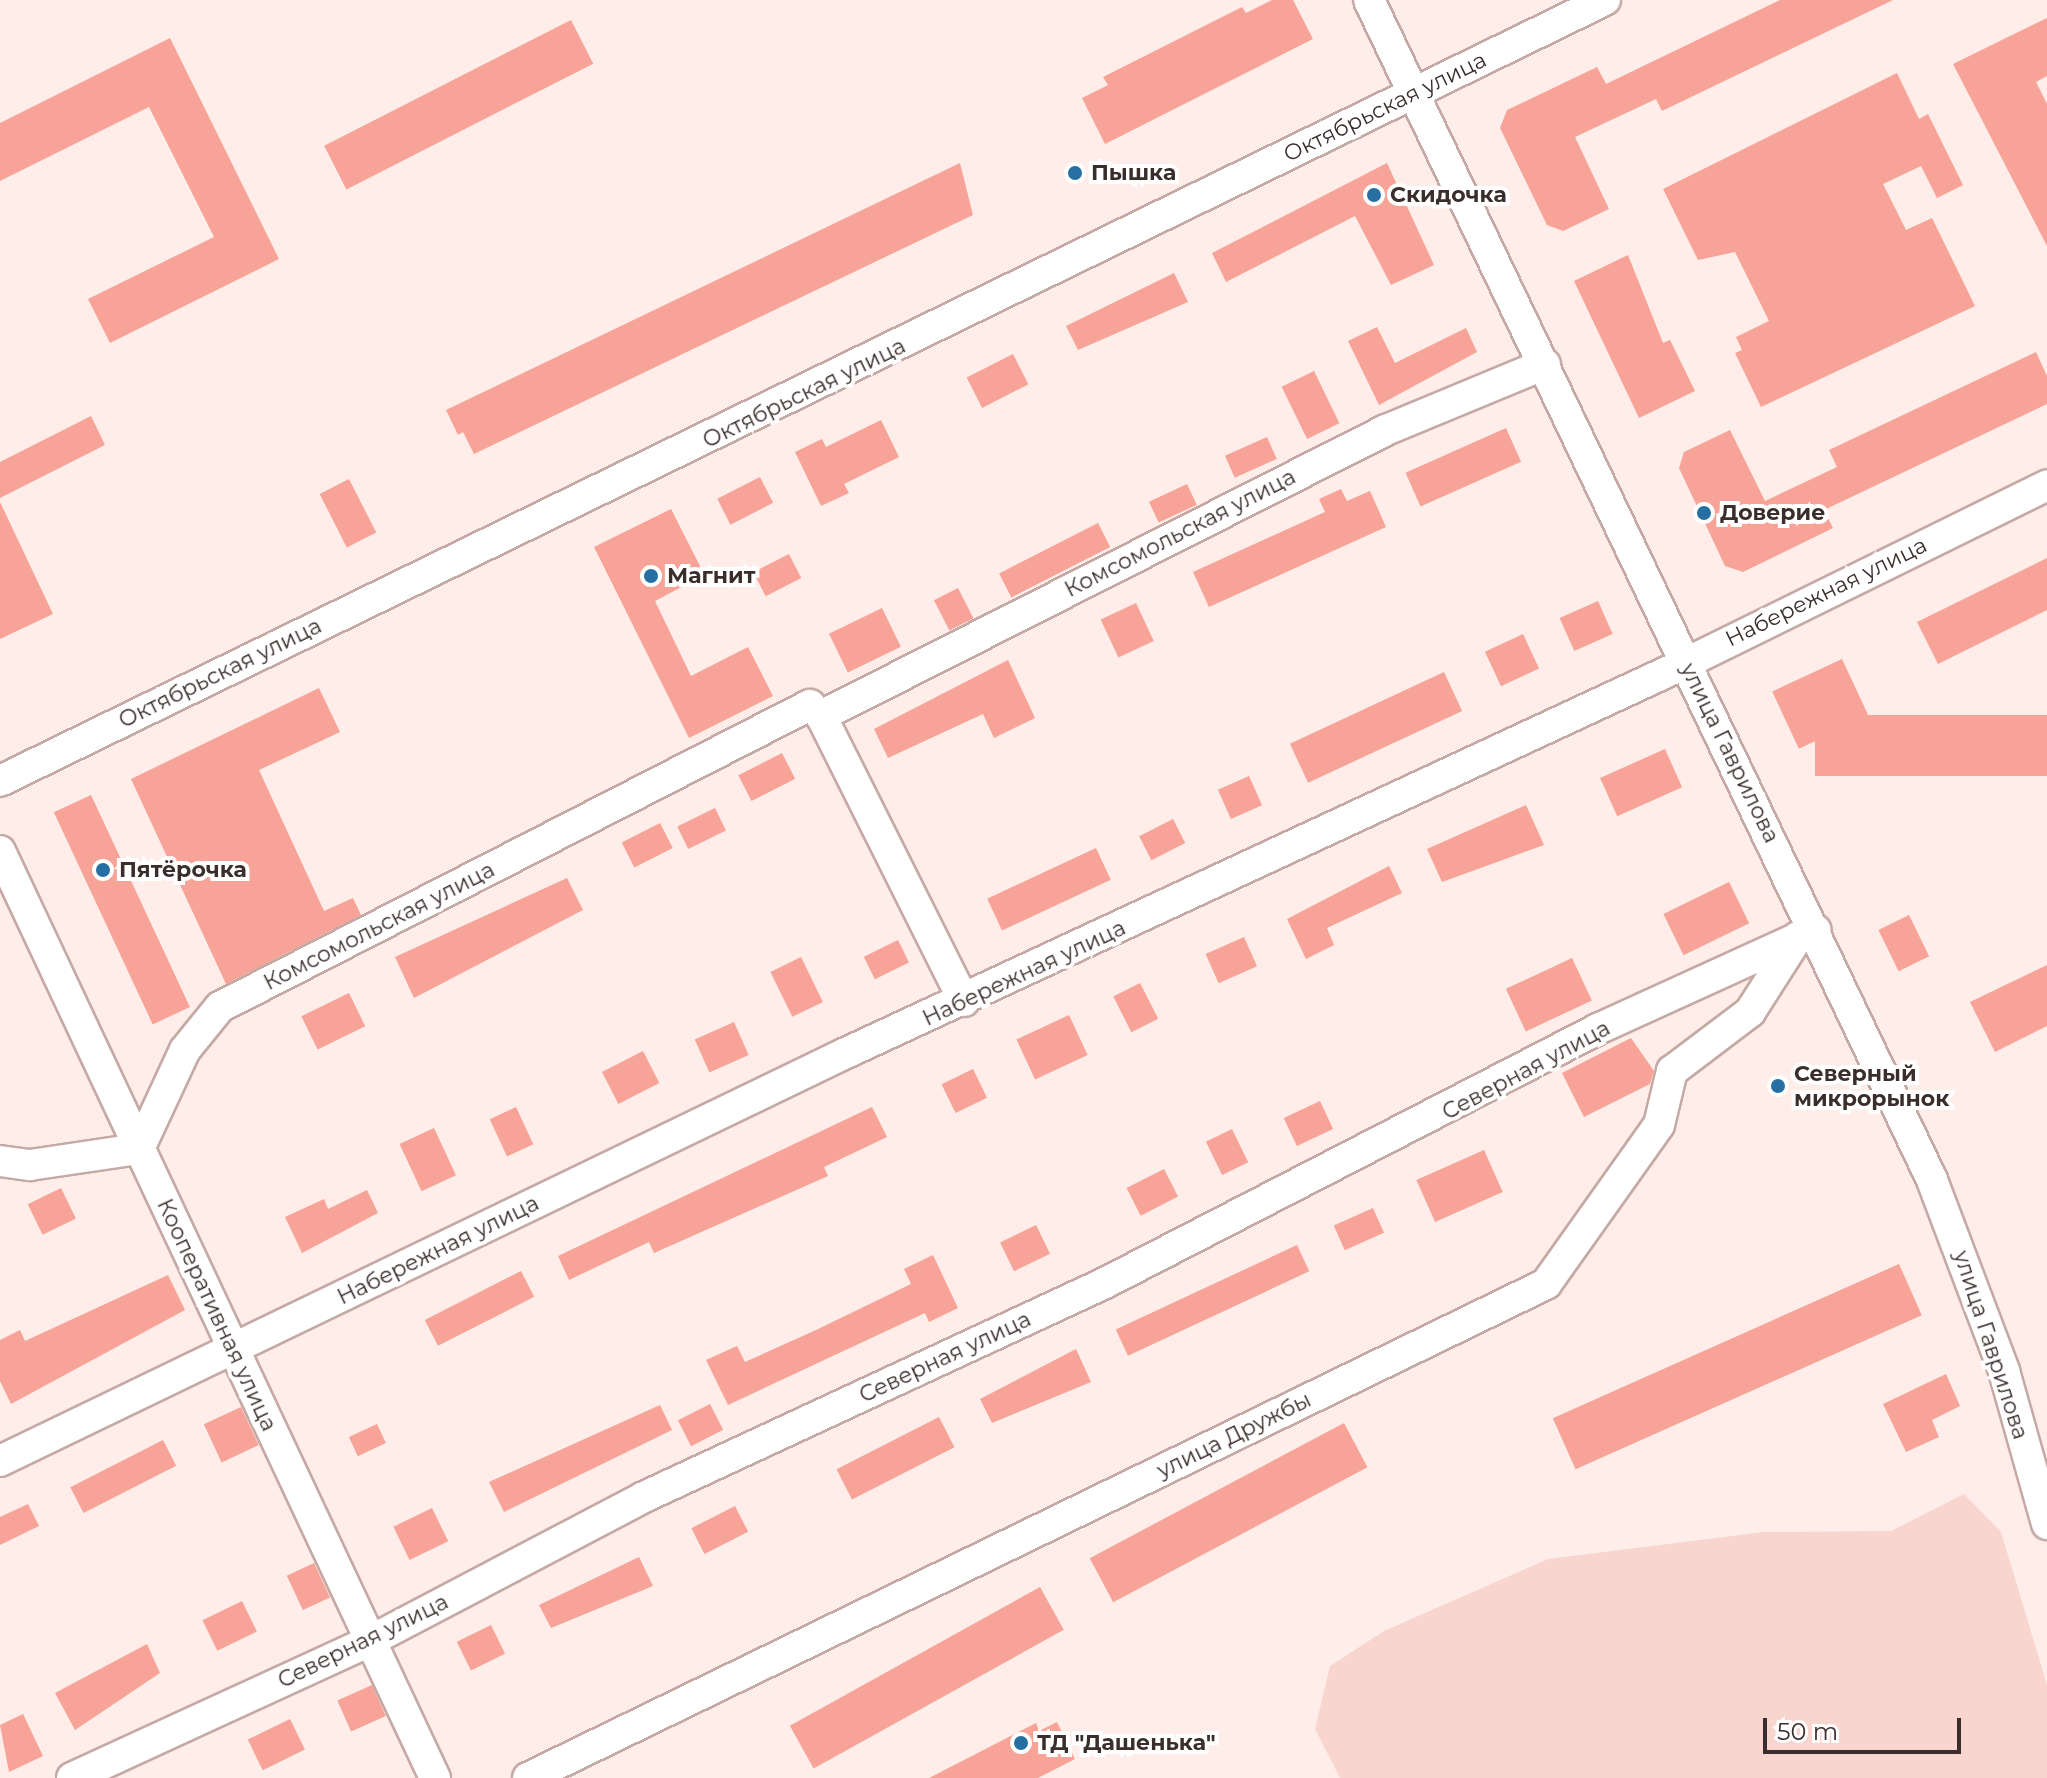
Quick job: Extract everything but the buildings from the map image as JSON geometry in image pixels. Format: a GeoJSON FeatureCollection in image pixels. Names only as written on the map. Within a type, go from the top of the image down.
{"type":"FeatureCollection","features":[{"type":"Feature","properties":{"kind":"street","name":"улица Гаврилова"},"geometry":{"type":"LineString","coordinates":[[1369,0],[1686,663],[1806,933],[1947,1215],[2004,1371],[2047,1524]]}},
{"type":"Feature","properties":{"kind":"street","name":"Октябрьская улица"},"geometry":{"type":"LineString","coordinates":[[0,781],[1605,0]]}},
{"type":"Feature","properties":{"kind":"street","name":"Комсомольская улица"},"geometry":{"type":"LineString","coordinates":[[139,1149],[185,1050],[220,1007],[1386,430],[1545,364]]}},
{"type":"Feature","properties":{"kind":"street","name":"Набережная улица"},"geometry":{"type":"LineString","coordinates":[[0,1461],[964,1001],[1686,663],[2047,485]]}},
{"type":"Feature","properties":{"kind":"street"},"geometry":{"type":"LineString","coordinates":[[816,710],[964,1001]]}},
{"type":"Feature","properties":{"kind":"street","name":"Кооперативная улица"},"geometry":{"type":"LineString","coordinates":[[0,851],[368,1642],[435,1778]]}},
{"type":"Feature","properties":{"kind":"street","name":"Северная улица"},"geometry":{"type":"LineString","coordinates":[[72,1778],[368,1642],[644,1497],[1105,1283],[1598,1029],[1806,933]]}},
{"type":"Feature","properties":{"kind":"street","name":"улица Дружбы"},"geometry":{"type":"LineString","coordinates":[[528,1778],[1546,1284],[1659,1125],[1672,1071],[1750,1012],[1806,933]]}},
{"type":"Feature","properties":{"kind":"street"},"geometry":{"type":"LineString","coordinates":[[0,1161],[30,1165],[139,1149]]}},
{"type":"Feature","properties":{"kind":"shaded area"},"geometry":{"type":"Polygon","coordinates":[[[1964,1494],[2001,1532],[2047,1685],[2047,1778],[1340,1778],[1315,1729],[1330,1666],[1384,1631],[1548,1559],[1764,1532],[1891,1531],[1964,1494]]]}},
{"type":"Feature","properties":{"kind":"place","name":"Пышка"},"geometry":{"type":"Point","coordinates":[1075,173]}},
{"type":"Feature","properties":{"kind":"place","name":"Скидочка"},"geometry":{"type":"Point","coordinates":[1374,195]}},
{"type":"Feature","properties":{"kind":"place","name":"Доверие"},"geometry":{"type":"Point","coordinates":[1704,513]}},
{"type":"Feature","properties":{"kind":"place","name":"Магнит"},"geometry":{"type":"Point","coordinates":[651,576]}},
{"type":"Feature","properties":{"kind":"place","name":"Пятёрочка"},"geometry":{"type":"Point","coordinates":[103,870]}},
{"type":"Feature","properties":{"kind":"place","name":"Северный микрорынок"},"geometry":{"type":"Point","coordinates":[1778,1086]}},
{"type":"Feature","properties":{"kind":"place","name":"ТД \"Дашенька\""},"geometry":{"type":"Point","coordinates":[1021,1743]}}]}
